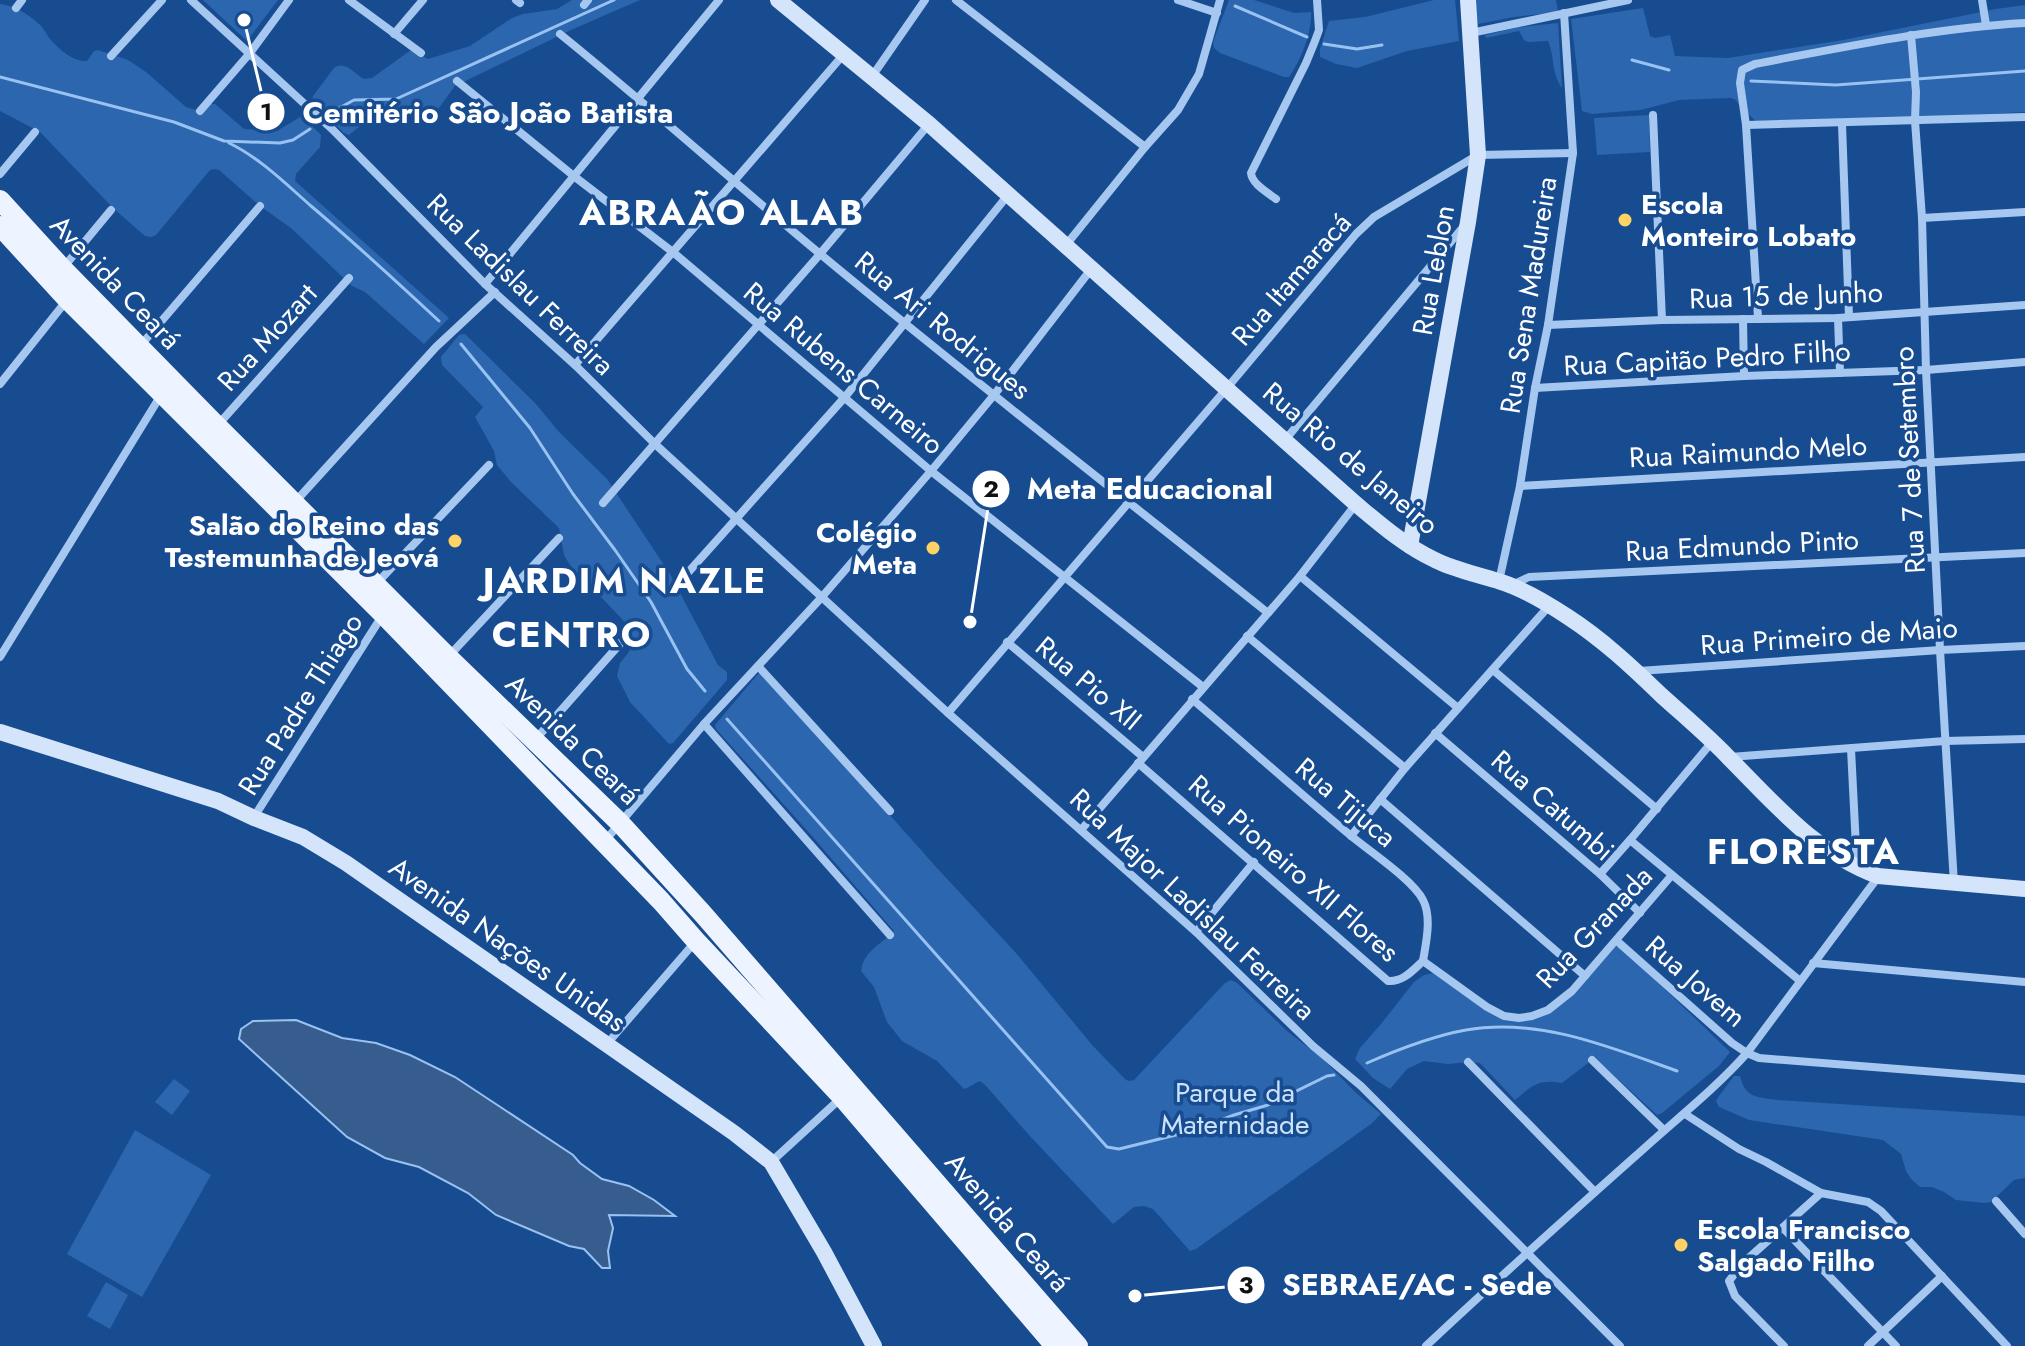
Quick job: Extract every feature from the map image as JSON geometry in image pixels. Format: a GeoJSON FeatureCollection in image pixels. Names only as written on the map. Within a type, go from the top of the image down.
{"type":"FeatureCollection","features":[{"type":"Feature","properties":{"kind":"main road","name":"Avenida Ceará"},"geometry":{"type":"LineString","coordinates":[[0,200],[139,348],[448,657],[620,823],[703,914],[1078,1346]]}},
{"type":"Feature","properties":{"kind":"main road","name":"Avenida Ceará"},"geometry":{"type":"LineString","coordinates":[[0,226],[67,299],[383,614],[661,901],[842,1097],[1055,1346]]}},
{"type":"Feature","properties":{"kind":"main road"},"geometry":{"type":"LineString","coordinates":[[661,901],[674,899],[703,914]]}},
{"type":"Feature","properties":{"kind":"main road"},"geometry":{"type":"LineString","coordinates":[[714,959],[733,968],[748,967]]}},
{"type":"Feature","properties":{"kind":"street"},"geometry":{"type":"LineString","coordinates":[[111,56],[162,0]]}},
{"type":"Feature","properties":{"kind":"street","name":"Rua Ladislau Ferreira"},"geometry":{"type":"LineString","coordinates":[[191,0],[332,129],[485,284],[821,598]]}},
{"type":"Feature","properties":{"kind":"street"},"geometry":{"type":"LineString","coordinates":[[200,111],[250,53],[289,0]]}},
{"type":"Feature","properties":{"kind":"street"},"geometry":{"type":"LineString","coordinates":[[349,0],[421,53]]}},
{"type":"Feature","properties":{"kind":"street"},"geometry":{"type":"LineString","coordinates":[[394,34],[423,0]]}},
{"type":"Feature","properties":{"kind":"street"},"geometry":{"type":"LineString","coordinates":[[485,284],[719,0]]}},
{"type":"Feature","properties":{"kind":"street","name":"Rua Rio de Janeiro"},"geometry":{"type":"LineString","coordinates":[[778,0],[873,75],[1393,535],[1435,561],[1505,583],[1549,606],[1590,633],[1712,742],[1810,838],[1857,868],[1878,876],[2025,889]]}},
{"type":"Feature","properties":{"kind":"street"},"geometry":{"type":"LineString","coordinates":[[873,75],[925,0]]}},
{"type":"Feature","properties":{"kind":"street"},"geometry":{"type":"LineString","coordinates":[[956,0],[1145,147]]}},
{"type":"Feature","properties":{"kind":"street"},"geometry":{"type":"LineString","coordinates":[[1066,245],[1178,110],[1199,74],[1218,7],[1178,0]]}},
{"type":"Feature","properties":{"kind":"street"},"geometry":{"type":"LineString","coordinates":[[1276,199],[1255,182],[1251,173],[1315,41],[1319,30],[1317,0]]}},
{"type":"Feature","properties":{"kind":"street","name":"Rua Leblon"},"geometry":{"type":"LineString","coordinates":[[1410,546],[1478,155],[1468,0]]}},
{"type":"Feature","properties":{"kind":"street"},"geometry":{"type":"LineString","coordinates":[[1471,33],[1628,0]]}},
{"type":"Feature","properties":{"kind":"street"},"geometry":{"type":"LineString","coordinates":[[1982,0],[1986,25]]}},
{"type":"Feature","properties":{"kind":"street","name":"Rua Sena Madureira"},"geometry":{"type":"LineString","coordinates":[[1505,583],[1573,153],[1564,13]]}},
{"type":"Feature","properties":{"kind":"street"},"geometry":{"type":"LineString","coordinates":[[1758,318],[1740,75],[1745,68],[1911,35],[2025,23]]}},
{"type":"Feature","properties":{"kind":"street","name":"Rua Ari Rodrigues"},"geometry":{"type":"LineString","coordinates":[[560,34],[905,324],[1268,613]]}},
{"type":"Feature","properties":{"kind":"street","name":"Rua 7 de Setembro"},"geometry":{"type":"LineString","coordinates":[[1911,35],[1917,104],[1915,121],[1922,218],[1926,370],[1954,884]]}},
{"type":"Feature","properties":{"kind":"street"},"geometry":{"type":"LineString","coordinates":[[575,365],[845,54]]}},
{"type":"Feature","properties":{"kind":"street","name":"Rua Rubens Carneiro"},"geometry":{"type":"LineString","coordinates":[[457,81],[674,253],[931,471],[1203,687]]}},
{"type":"Feature","properties":{"kind":"street"},"geometry":{"type":"LineString","coordinates":[[1653,115],[1662,320]]}},
{"type":"Feature","properties":{"kind":"street"},"geometry":{"type":"LineString","coordinates":[[1746,125],[2025,117]]}},
{"type":"Feature","properties":{"kind":"street"},"geometry":{"type":"LineString","coordinates":[[603,503],[929,124]]}},
{"type":"Feature","properties":{"kind":"street"},"geometry":{"type":"LineString","coordinates":[[1842,124],[1849,317]]}},
{"type":"Feature","properties":{"kind":"street"},"geometry":{"type":"LineString","coordinates":[[0,174],[35,132]]}},
{"type":"Feature","properties":{"kind":"street"},"geometry":{"type":"LineString","coordinates":[[1478,155],[1573,153]]}},
{"type":"Feature","properties":{"kind":"street","name":"Rua Itamaracá"},"geometry":{"type":"LineString","coordinates":[[948,713],[1356,234],[1374,217],[1478,155]]}},
{"type":"Feature","properties":{"kind":"street"},"geometry":{"type":"LineString","coordinates":[[676,586],[845,397],[1009,194]]}},
{"type":"Feature","properties":{"kind":"street"},"geometry":{"type":"LineString","coordinates":[[139,348],[260,206]]}},
{"type":"Feature","properties":{"kind":"street"},"geometry":{"type":"LineString","coordinates":[[62,268],[111,210]]}},
{"type":"Feature","properties":{"kind":"street"},"geometry":{"type":"LineString","coordinates":[[1922,218],[2025,212]]}},
{"type":"Feature","properties":{"kind":"street"},"geometry":{"type":"LineString","coordinates":[[1285,440],[1468,222]]}},
{"type":"Feature","properties":{"kind":"street"},"geometry":{"type":"LineString","coordinates":[[604,843],[704,724],[821,598],[931,471],[1092,268]]}},
{"type":"Feature","properties":{"kind":"street","name":"Rua Mozart"},"geometry":{"type":"LineString","coordinates":[[217,426],[349,278]]}},
{"type":"Feature","properties":{"kind":"street"},"geometry":{"type":"LineString","coordinates":[[295,502],[436,347],[495,292]]}},
{"type":"Feature","properties":{"kind":"street"},"geometry":{"type":"LineString","coordinates":[[0,384],[67,299]]}},
{"type":"Feature","properties":{"kind":"street","name":"Rua 15 de Junho"},"geometry":{"type":"LineString","coordinates":[[1548,325],[1838,318],[2025,305]]}},
{"type":"Feature","properties":{"kind":"street"},"geometry":{"type":"LineString","coordinates":[[1838,318],[1840,373]]}},
{"type":"Feature","properties":{"kind":"street"},"geometry":{"type":"LineString","coordinates":[[1743,319],[1744,376]]}},
{"type":"Feature","properties":{"kind":"street","name":"Rua Capitão Pedro Filho"},"geometry":{"type":"LineString","coordinates":[[1535,388],[1926,370],[2025,362]]}},
{"type":"Feature","properties":{"kind":"street"},"geometry":{"type":"LineString","coordinates":[[0,657],[162,394]]}},
{"type":"Feature","properties":{"kind":"street","name":"Rua Raimundo Melo"},"geometry":{"type":"LineString","coordinates":[[1520,486],[2025,457]]}},
{"type":"Feature","properties":{"kind":"street"},"geometry":{"type":"LineString","coordinates":[[376,585],[489,465]]}},
{"type":"Feature","properties":{"kind":"street"},"geometry":{"type":"LineString","coordinates":[[1081,830],[1300,576],[1356,504]]}},
{"type":"Feature","properties":{"kind":"street"},"geometry":{"type":"LineString","coordinates":[[448,657],[559,538]]}},
{"type":"Feature","properties":{"kind":"street","name":"Rua Edmundo Pinto"},"geometry":{"type":"LineString","coordinates":[[1505,583],[1529,577],[2025,553]]}},
{"type":"Feature","properties":{"kind":"street"},"geometry":{"type":"LineString","coordinates":[[1300,576],[1458,708]]}},
{"type":"Feature","properties":{"kind":"street","name":"Rua Major Ladislau Ferreira"},"geometry":{"type":"LineString","coordinates":[[821,598],[1196,932],[1313,1046],[1361,1086],[1620,1346]]}},
{"type":"Feature","properties":{"kind":"street"},"geometry":{"type":"LineString","coordinates":[[1351,836],[1435,733],[1549,606]]}},
{"type":"Feature","properties":{"kind":"street","name":"Rua Padre Thiago"},"geometry":{"type":"LineString","coordinates":[[254,818],[383,614]]}},
{"type":"Feature","properties":{"kind":"street"},"geometry":{"type":"LineString","coordinates":[[1247,636],[1405,768]]}},
{"type":"Feature","properties":{"kind":"street"},"geometry":{"type":"LineString","coordinates":[[534,741],[626,637]]}},
{"type":"Feature","properties":{"kind":"street","name":"Rua Pio XII"},"geometry":{"type":"LineString","coordinates":[[1007,642],[1140,760]]}},
{"type":"Feature","properties":{"kind":"street","name":"Rua Primeiro de Maio"},"geometry":{"type":"LineString","coordinates":[[1636,672],[2025,646]]}},
{"type":"Feature","properties":{"kind":"street"},"geometry":{"type":"LineString","coordinates":[[758,666],[890,811]]}},
{"type":"Feature","properties":{"kind":"street"},"geometry":{"type":"LineString","coordinates":[[1493,670],[1657,809]]}},
{"type":"Feature","properties":{"kind":"street","name":"Rua Tijuca"},"geometry":{"type":"LineString","coordinates":[[1192,699],[1413,887],[1424,902],[1427,932],[1423,961]]}},
{"type":"Feature","properties":{"kind":"street"},"geometry":{"type":"LineString","coordinates":[[704,724],[890,935]]}},
{"type":"Feature","properties":{"kind":"street","name":"Avenida Nações Unidas"},"geometry":{"type":"LineString","coordinates":[[0,732],[218,801],[303,837],[346,863],[734,1133],[771,1162],[874,1346]]}},
{"type":"Feature","properties":{"kind":"street","name":"Rua Catumbi"},"geometry":{"type":"LineString","coordinates":[[1435,733],[1600,874],[1640,913]]}},
{"type":"Feature","properties":{"kind":"street"},"geometry":{"type":"LineString","coordinates":[[1728,757],[1945,741],[2025,739]]}},
{"type":"Feature","properties":{"kind":"street"},"geometry":{"type":"LineString","coordinates":[[1600,874],[1712,742]]}},
{"type":"Feature","properties":{"kind":"street"},"geometry":{"type":"LineString","coordinates":[[1851,749],[1857,868]]}},
{"type":"Feature","properties":{"kind":"street","name":"Rua Pioneiro XII Flores"},"geometry":{"type":"LineString","coordinates":[[1140,760],[1388,981],[1405,977],[1423,961]]}},
{"type":"Feature","properties":{"kind":"street"},"geometry":{"type":"LineString","coordinates":[[1380,799],[1585,976]]}},
{"type":"Feature","properties":{"kind":"street"},"geometry":{"type":"LineString","coordinates":[[1630,840],[1799,980]]}},
{"type":"Feature","properties":{"kind":"street"},"geometry":{"type":"LineString","coordinates":[[1196,932],[1254,862]]}},
{"type":"Feature","properties":{"kind":"street","name":"Rua Granada"},"geometry":{"type":"LineString","coordinates":[[1423,961],[1504,1016],[1532,1016],[1562,1000],[1672,875]]}},
{"type":"Feature","properties":{"kind":"street"},"geometry":{"type":"LineString","coordinates":[[1426,1346],[1526,1252],[1685,1114],[1747,1053],[1878,876]]}},
{"type":"Feature","properties":{"kind":"street"},"geometry":{"type":"LineString","coordinates":[[606,1045],[696,941]]}},
{"type":"Feature","properties":{"kind":"street","name":"Rua Jovem"},"geometry":{"type":"LineString","coordinates":[[1617,941],[1747,1053]]}},
{"type":"Feature","properties":{"kind":"street"},"geometry":{"type":"LineString","coordinates":[[1813,963],[2025,982]]}},
{"type":"Feature","properties":{"kind":"street"},"geometry":{"type":"LineString","coordinates":[[1747,1053],[1759,1058],[2025,1079]]}},
{"type":"Feature","properties":{"kind":"street"},"geometry":{"type":"LineString","coordinates":[[1592,1060],[1664,1130]]}},
{"type":"Feature","properties":{"kind":"street"},"geometry":{"type":"LineString","coordinates":[[1468,1062],[1595,1192]]}},
{"type":"Feature","properties":{"kind":"street"},"geometry":{"type":"LineString","coordinates":[[771,1162],[842,1097]]}},
{"type":"Feature","properties":{"kind":"street"},"geometry":{"type":"LineString","coordinates":[[1685,1114],[1739,1149],[1821,1193],[1868,1202],[1881,1211],[2007,1346]]}},
{"type":"Feature","properties":{"kind":"street"},"geometry":{"type":"LineString","coordinates":[[1784,1346],[1735,1296],[1729,1281],[1743,1263],[1821,1193]]}},
{"type":"Feature","properties":{"kind":"street"},"geometry":{"type":"LineString","coordinates":[[1996,1201],[2025,1234]]}},
{"type":"Feature","properties":{"kind":"street"},"geometry":{"type":"LineString","coordinates":[[1783,1228],[1896,1346]]}},
{"type":"Feature","properties":{"kind":"street"},"geometry":{"type":"LineString","coordinates":[[1868,1346],[1942,1276]]}},
{"type":"Feature","properties":{"kind":"green space"},"geometry":{"type":"Polygon","coordinates":[[[203,0],[278,0],[247,41],[203,0]]]}},
{"type":"Feature","properties":{"kind":"green space"},"geometry":{"type":"Polygon","coordinates":[[[572,0],[640,0],[455,86],[430,120],[420,122],[403,107],[365,122],[349,135],[312,102],[313,96],[338,66],[346,67],[364,79],[372,78],[411,50],[428,59],[470,46],[512,18],[557,9],[572,0]]]}},
{"type":"Feature","properties":{"kind":"green space"},"geometry":{"type":"Polygon","coordinates":[[[1229,0],[1254,0],[1294,13],[1311,12],[1305,46],[1289,77],[1220,53],[1214,48],[1213,42],[1229,0]]]}},
{"type":"Feature","properties":{"kind":"green space"},"geometry":{"type":"Polygon","coordinates":[[[1434,0],[1455,0],[1459,41],[1407,51],[1357,68],[1320,57],[1329,21],[1365,17],[1434,0]]]}},
{"type":"Feature","properties":{"kind":"green space"},"geometry":{"type":"Polygon","coordinates":[[[1475,0],[1556,0],[1558,12],[1478,24],[1475,0]]]}},
{"type":"Feature","properties":{"kind":"green space"},"geometry":{"type":"Polygon","coordinates":[[[0,4],[16,8],[30,17],[58,47],[72,57],[87,61],[98,50],[128,60],[186,107],[200,111],[215,104],[244,129],[277,131],[300,117],[304,118],[321,135],[320,147],[296,174],[295,181],[449,318],[424,344],[219,170],[210,170],[156,235],[145,236],[113,208],[40,132],[0,111],[0,4]]]}},
{"type":"Feature","properties":{"kind":"green space"},"geometry":{"type":"Polygon","coordinates":[[[2025,5],[2025,112],[1756,121],[1731,98],[1679,100],[1641,110],[1592,114],[1582,111],[1571,19],[1643,8],[1650,36],[1670,35],[1675,56],[1728,58],[1843,40],[2025,5]]]}},
{"type":"Feature","properties":{"kind":"green space"},"geometry":{"type":"Polygon","coordinates":[[[1558,23],[1562,88],[1556,77],[1548,41],[1528,42],[1519,31],[1486,38],[1485,35],[1519,27],[1558,23]]]}},
{"type":"Feature","properties":{"kind":"green space"},"geometry":{"type":"Polygon","coordinates":[[[1649,115],[1650,152],[1597,155],[1594,118],[1649,115]]]}},
{"type":"Feature","properties":{"kind":"green space"},"geometry":{"type":"Polygon","coordinates":[[[465,334],[607,479],[670,574],[718,665],[727,672],[727,680],[673,743],[669,744],[630,702],[617,676],[620,663],[632,643],[623,620],[570,565],[564,555],[559,528],[497,465],[494,451],[475,417],[483,407],[442,365],[441,357],[459,335],[465,334]]]}},
{"type":"Feature","properties":{"kind":"green space","name":"Parque da Maternidade"},"geometry":{"type":"Polygon","coordinates":[[[758,674],[764,674],[1016,953],[1093,1046],[1126,1080],[1134,1080],[1231,980],[1381,1114],[1196,1249],[1190,1251],[1153,1209],[1144,1206],[1134,1207],[1113,1224],[986,1086],[980,1081],[964,1089],[937,1061],[902,1041],[887,1022],[874,987],[861,971],[869,953],[894,931],[716,729],[715,725],[758,674]]]}},
{"type":"Feature","properties":{"kind":"green space","name":"Parque da Maternidade"},"geometry":{"type":"Polygon","coordinates":[[[1620,946],[1730,1052],[1719,1066],[1662,1113],[1657,1115],[1597,1060],[1592,1060],[1562,1083],[1536,1084],[1515,1100],[1480,1063],[1424,1061],[1407,1069],[1390,1089],[1373,1078],[1355,1059],[1360,1048],[1414,982],[1424,975],[1433,973],[1501,1016],[1545,1014],[1589,976],[1615,947],[1620,946]]]}},
{"type":"Feature","properties":{"kind":"green space"},"geometry":{"type":"Polygon","coordinates":[[[1734,1076],[1740,1076],[1745,1089],[1753,1095],[1777,1100],[2025,1116],[2025,1178],[2014,1180],[1991,1202],[1956,1200],[1932,1187],[1920,1187],[1906,1171],[1901,1154],[1883,1140],[1749,1120],[1719,1107],[1716,1101],[1734,1076]]]}},
{"type":"Feature","properties":{"kind":"green space"},"geometry":{"type":"Polygon","coordinates":[[[174,1079],[190,1091],[172,1115],[155,1102],[174,1079]]]}},
{"type":"Feature","properties":{"kind":"green space"},"geometry":{"type":"Polygon","coordinates":[[[135,1130],[211,1175],[142,1297],[67,1254],[135,1130]]]}},
{"type":"Feature","properties":{"kind":"green space"},"geometry":{"type":"Polygon","coordinates":[[[106,1282],[128,1295],[110,1329],[87,1316],[106,1282]]]}},
{"type":"Feature","properties":{"kind":"shaded area"},"geometry":{"type":"Polygon","coordinates":[[[296,1020],[342,1038],[376,1043],[410,1055],[455,1077],[573,1155],[602,1179],[629,1186],[675,1216],[609,1215],[613,1228],[608,1251],[610,1268],[602,1268],[584,1249],[569,1246],[496,1215],[468,1193],[419,1167],[385,1158],[347,1137],[239,1039],[241,1029],[253,1021],[296,1020]]]}},
{"type":"Feature","properties":{"kind":"waterway"},"geometry":{"type":"LineString","coordinates":[[332,112],[354,100],[396,99],[614,0]]}},
{"type":"Feature","properties":{"kind":"waterway"},"geometry":{"type":"LineString","coordinates":[[1235,6],[1307,37]]}},
{"type":"Feature","properties":{"kind":"waterway"},"geometry":{"type":"LineString","coordinates":[[1324,44],[1357,49],[1382,45]]}},
{"type":"Feature","properties":{"kind":"waterway"},"geometry":{"type":"LineString","coordinates":[[1632,60],[1669,70]]}},
{"type":"Feature","properties":{"kind":"waterway"},"geometry":{"type":"LineString","coordinates":[[1751,81],[1836,85],[2025,71]]}},
{"type":"Feature","properties":{"kind":"waterway"},"geometry":{"type":"LineString","coordinates":[[0,77],[174,122],[224,141],[280,143],[293,140],[310,129]]}},
{"type":"Feature","properties":{"kind":"waterway"},"geometry":{"type":"LineString","coordinates":[[229,143],[272,172],[439,321]]}},
{"type":"Feature","properties":{"kind":"waterway"},"geometry":{"type":"LineString","coordinates":[[461,344],[530,428],[651,602],[687,669],[705,691]]}},
{"type":"Feature","properties":{"kind":"waterway"},"geometry":{"type":"LineString","coordinates":[[727,719],[1107,1147],[1119,1149],[1192,1131],[1268,1105],[1334,1075]]}},
{"type":"Feature","properties":{"kind":"waterway"},"geometry":{"type":"LineString","coordinates":[[1367,1063],[1453,1033],[1493,1027],[1547,1031],[1573,1037],[1677,1071]]}},
{"type":"Feature","properties":{"kind":"place","name":"Cemitério São João Batista"},"geometry":{"type":"Point","coordinates":[244,20]}},
{"type":"Feature","properties":{"kind":"place","name":"Escola Monteiro Lobato"},"geometry":{"type":"Point","coordinates":[1625,220]}},
{"type":"Feature","properties":{"kind":"place","name":"Salão do Reino das Testemunha de Jeová"},"geometry":{"type":"Point","coordinates":[455,541]}},
{"type":"Feature","properties":{"kind":"place","name":"Colégio Meta"},"geometry":{"type":"Point","coordinates":[933,548]}},
{"type":"Feature","properties":{"kind":"place","name":"Meta Educacional"},"geometry":{"type":"Point","coordinates":[970,622]}},
{"type":"Feature","properties":{"kind":"place","name":"Escola Francisco Salgado Filho"},"geometry":{"type":"Point","coordinates":[1681,1245]}},
{"type":"Feature","properties":{"kind":"place","name":"SEBRAE/AC - Sede"},"geometry":{"type":"Point","coordinates":[1135,1296]}},
{"type":"Feature","properties":{"kind":"district","name":"ABRAÃO ALAB"},"geometry":{"type":"Point","coordinates":[722,212]}},
{"type":"Feature","properties":{"kind":"district","name":"JARDIM NAZLE"},"geometry":{"type":"Point","coordinates":[625,580]}},
{"type":"Feature","properties":{"kind":"district","name":"CENTRO"},"geometry":{"type":"Point","coordinates":[572,634]}},
{"type":"Feature","properties":{"kind":"district","name":"FLORESTA"},"geometry":{"type":"Point","coordinates":[1804,851]}}]}
